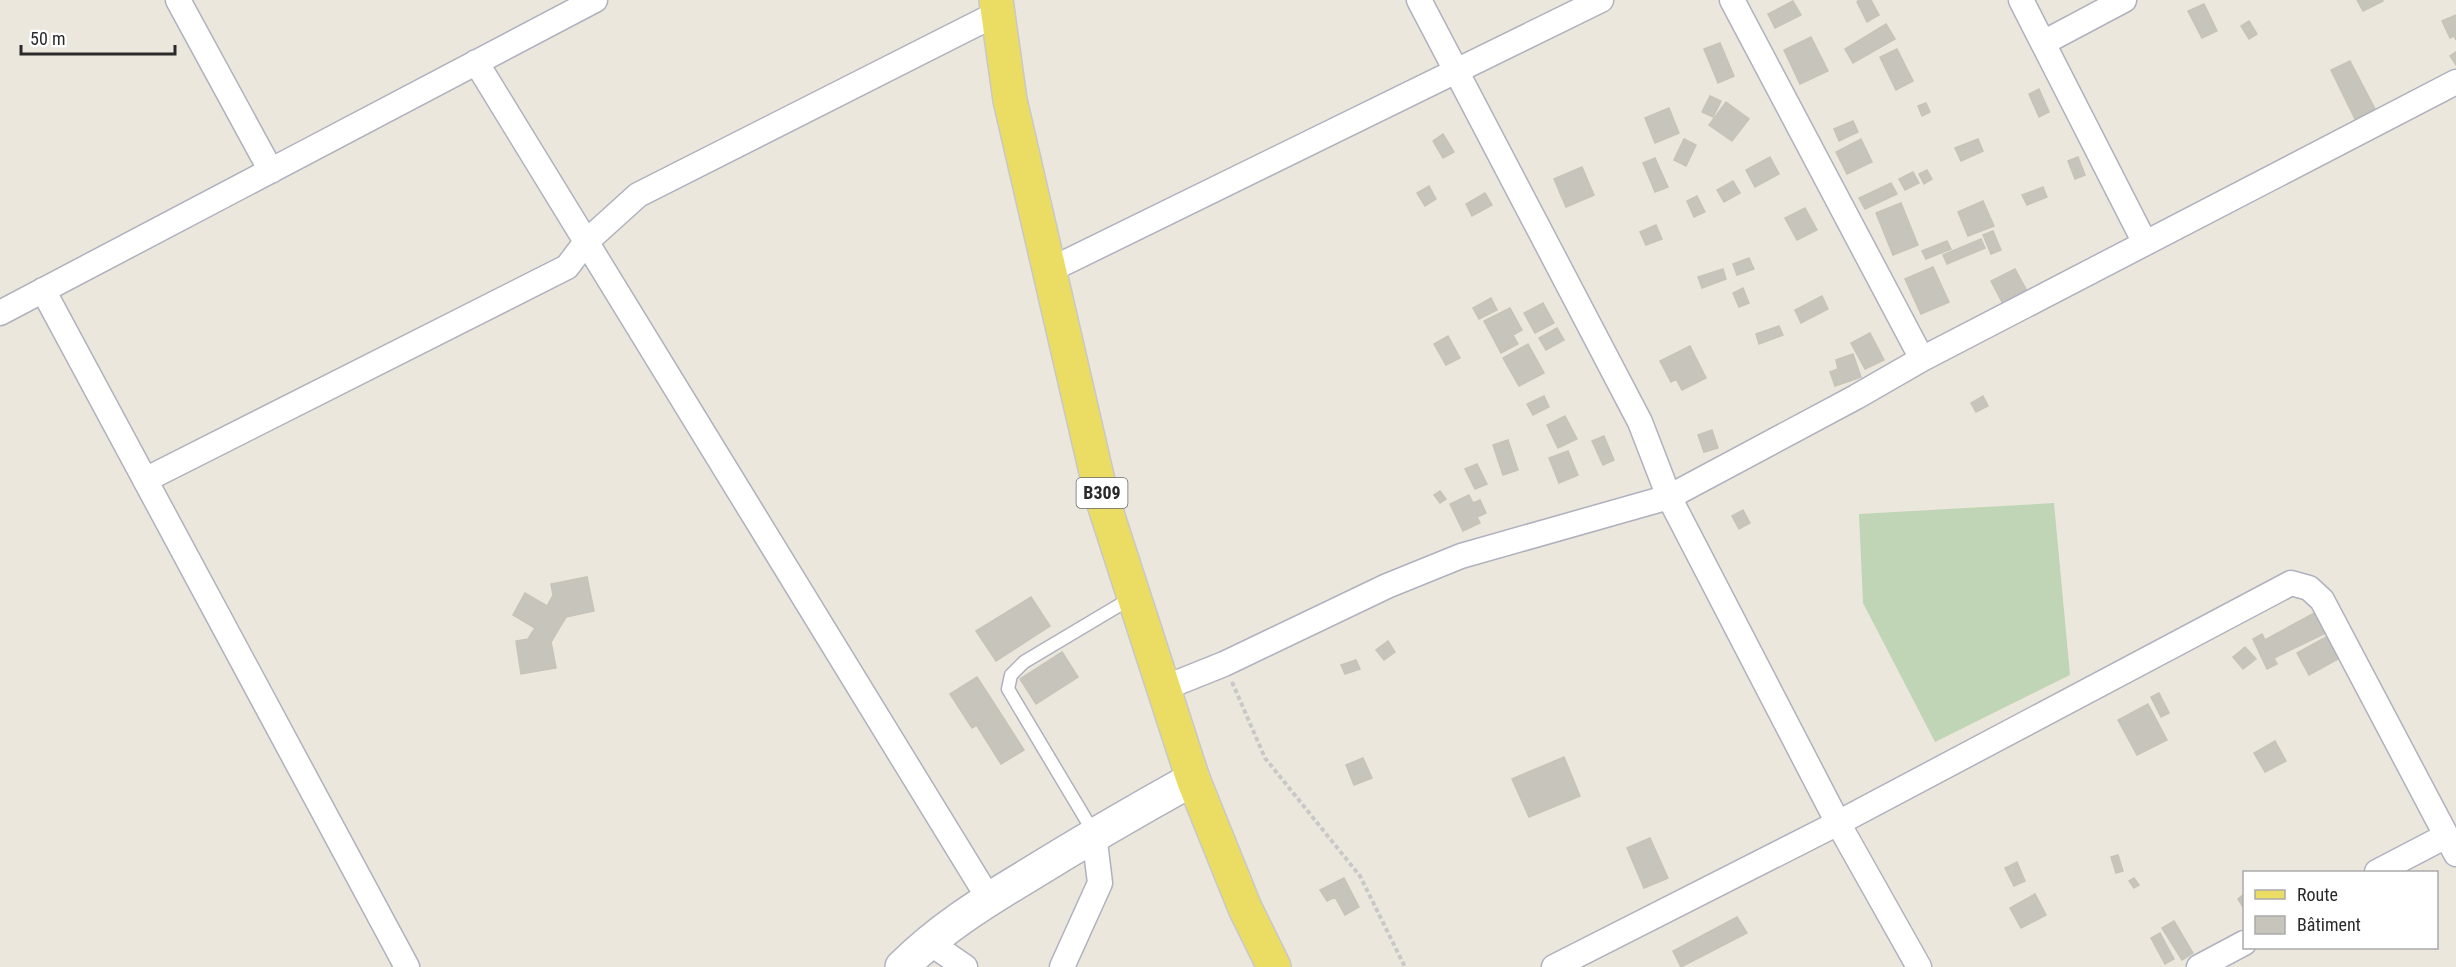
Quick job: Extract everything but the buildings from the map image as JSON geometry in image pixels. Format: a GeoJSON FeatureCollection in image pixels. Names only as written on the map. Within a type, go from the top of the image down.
{"type":"FeatureCollection","features":[{"type":"Feature","properties":{"kind":"main road","name":"B309"},"geometry":{"type":"LineString","coordinates":[[997,7],[1010,100],[1102,498],[1193,779],[1245,908],[1274,967]]}},
{"type":"Feature","properties":{"kind":"main road"},"geometry":{"type":"LineString","coordinates":[[902,967],[927,942],[989,899],[1094,834],[1193,779]]}},
{"type":"Feature","properties":{"kind":"street"},"geometry":{"type":"LineString","coordinates":[[178,0],[271,171]]}},
{"type":"Feature","properties":{"kind":"street"},"geometry":{"type":"LineString","coordinates":[[0,313],[595,0]]}},
{"type":"Feature","properties":{"kind":"street"},"geometry":{"type":"LineString","coordinates":[[1419,0],[1640,422],[1669,497],[1838,823],[1918,967]]}},
{"type":"Feature","properties":{"kind":"street"},"geometry":{"type":"LineString","coordinates":[[1050,270],[1601,0]]}},
{"type":"Feature","properties":{"kind":"street"},"geometry":{"type":"LineString","coordinates":[[1732,0],[1922,359]]}},
{"type":"Feature","properties":{"kind":"street"},"geometry":{"type":"LineString","coordinates":[[2021,0],[2145,243]]}},
{"type":"Feature","properties":{"kind":"street"},"geometry":{"type":"LineString","coordinates":[[2043,44],[2124,0]]}},
{"type":"Feature","properties":{"kind":"street"},"geometry":{"type":"LineString","coordinates":[[145,480],[567,267],[586,242],[639,195],[997,7]]}},
{"type":"Feature","properties":{"kind":"street"},"geometry":{"type":"LineString","coordinates":[[476,62],[989,899]]}},
{"type":"Feature","properties":{"kind":"street"},"geometry":{"type":"LineString","coordinates":[[1164,688],[1224,664],[1387,586],[1461,556],[1669,497],[1922,359],[2456,82]]}},
{"type":"Feature","properties":{"kind":"street"},"geometry":{"type":"LineString","coordinates":[[43,290],[407,967]]}},
{"type":"Feature","properties":{"kind":"street"},"geometry":{"type":"LineString","coordinates":[[1554,967],[1838,823],[2290,583],[2309,588],[2322,600],[2451,845],[2382,871]]}},
{"type":"Feature","properties":{"kind":"street"},"geometry":{"type":"LineString","coordinates":[[1062,967],[1100,883],[1094,834]]}},
{"type":"Feature","properties":{"kind":"street"},"geometry":{"type":"LineString","coordinates":[[927,942],[965,967]]}},
{"type":"Feature","properties":{"kind":"street"},"geometry":{"type":"LineString","coordinates":[[2214,963],[2243,944]]}},
{"type":"Feature","properties":{"kind":"lane"},"geometry":{"type":"LineString","coordinates":[[1094,834],[1008,689],[1011,675],[1024,662],[1134,596]]}},
{"type":"Feature","properties":{"kind":"path"},"geometry":{"type":"LineString","coordinates":[[1224,664],[1265,758],[1360,876],[1405,967]]}},
{"type":"Feature","properties":{"kind":"green space"},"geometry":{"type":"Polygon","coordinates":[[[2054,503],[2070,675],[1935,742],[1863,603],[1859,514],[2054,503]]]}}]}
